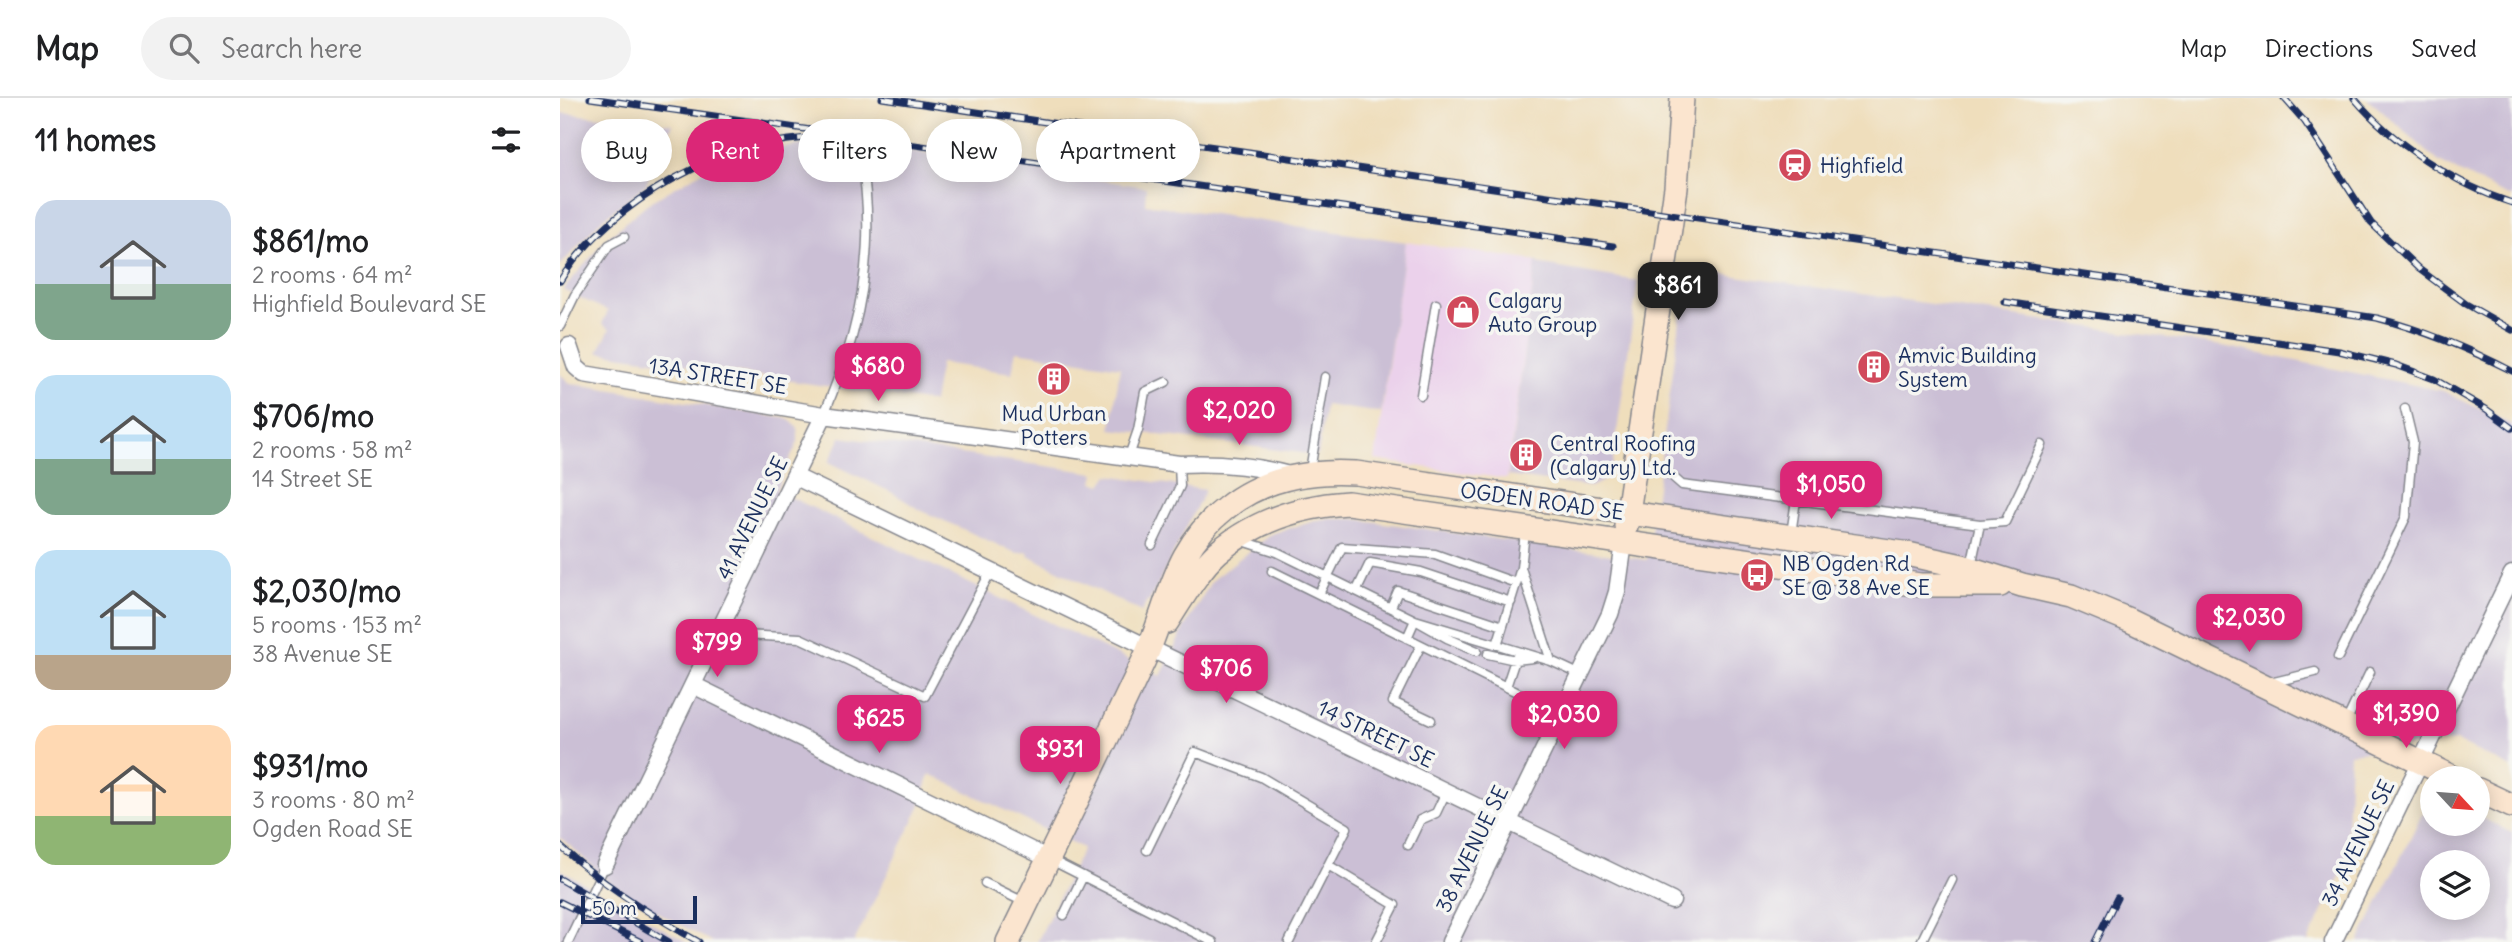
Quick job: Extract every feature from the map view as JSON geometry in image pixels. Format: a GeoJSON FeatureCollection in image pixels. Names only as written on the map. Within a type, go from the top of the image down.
{"type":"FeatureCollection","features":[{"type":"Feature","properties":{"kind":"street"},"geometry":{"type":"LineString","coordinates":[[1624,543],[1676,188],[1682,98]]}},
{"type":"Feature","properties":{"kind":"street","name":"13A STREET SE"},"geometry":{"type":"LineString","coordinates":[[569,346],[576,367],[584,374],[824,415],[1179,464],[1214,462],[1302,475]]}},
{"type":"Feature","properties":{"kind":"street","name":"41 AVENUE SE"},"geometry":{"type":"LineString","coordinates":[[605,865],[824,415]]}},
{"type":"Feature","properties":{"kind":"street","name":"OGDEN ROAD SE"},"geometry":{"type":"LineString","coordinates":[[1008,942],[1150,648],[1173,579],[1196,537],[1226,507],[1261,488],[1302,475],[1356,473],[1903,553],[1971,569],[2022,585],[2071,596],[2129,620],[2429,766]]}},
{"type":"Feature","properties":{"kind":"street","name":"14 STREET SE"},"geometry":{"type":"LineString","coordinates":[[796,477],[1672,901]]}},
{"type":"Feature","properties":{"kind":"street","name":"OGDEN ROAD SE"},"geometry":{"type":"LineString","coordinates":[[1150,648],[1186,592],[1217,553],[1257,525],[1295,511],[1348,503],[1920,586],[2022,585]]}},
{"type":"Feature","properties":{"kind":"street","name":"38 AVENUE SE"},"geometry":{"type":"LineString","coordinates":[[1451,942],[1611,614],[1624,543]]}},
{"type":"Feature","properties":{"kind":"street","name":"34 AVENUE SE"},"geometry":{"type":"LineString","coordinates":[[2333,942],[2512,574]]}},
{"type":"Feature","properties":{"kind":"street"},"geometry":{"type":"LineString","coordinates":[[693,685],[1049,859]]}},
{"type":"Feature","properties":{"kind":"street"},"geometry":{"type":"LineString","coordinates":[[2490,796],[2512,806]]}},
{"type":"Feature","properties":{"kind":"lane"},"geometry":{"type":"LineString","coordinates":[[824,415],[853,333],[866,262],[866,182]]}},
{"type":"Feature","properties":{"kind":"lane"},"geometry":{"type":"LineString","coordinates":[[569,346],[560,326],[575,295],[609,244],[624,237]]}},
{"type":"Feature","properties":{"kind":"lane"},"geometry":{"type":"LineString","coordinates":[[1421,396],[1436,304]]}},
{"type":"Feature","properties":{"kind":"lane"},"geometry":{"type":"LineString","coordinates":[[1302,475],[1325,377]]}},
{"type":"Feature","properties":{"kind":"lane"},"geometry":{"type":"LineString","coordinates":[[1129,456],[1138,430],[1145,392],[1166,382]]}},
{"type":"Feature","properties":{"kind":"lane"},"geometry":{"type":"LineString","coordinates":[[2338,657],[2406,517],[2413,442],[2405,409]]}},
{"type":"Feature","properties":{"kind":"lane"},"geometry":{"type":"LineString","coordinates":[[1634,465],[1665,470],[1682,485],[1980,524],[2005,522],[2042,445]]}},
{"type":"Feature","properties":{"kind":"lane"},"geometry":{"type":"LineString","coordinates":[[1152,545],[1180,486],[1179,464]]}},
{"type":"Feature","properties":{"kind":"lane"},"geometry":{"type":"LineString","coordinates":[[1790,537],[1796,500]]}},
{"type":"Feature","properties":{"kind":"lane"},"geometry":{"type":"LineString","coordinates":[[1971,569],[1980,524]]}},
{"type":"Feature","properties":{"kind":"lane"},"geometry":{"type":"LineString","coordinates":[[1497,645],[1521,568],[1526,529]]}},
{"type":"Feature","properties":{"kind":"lane"},"geometry":{"type":"LineString","coordinates":[[1237,539],[1277,552],[1477,651]]}},
{"type":"Feature","properties":{"kind":"lane"},"geometry":{"type":"LineString","coordinates":[[1319,594],[1342,547],[1435,554],[1516,583]]}},
{"type":"Feature","properties":{"kind":"lane"},"geometry":{"type":"LineString","coordinates":[[1357,590],[1370,563],[1421,572],[1511,602]]}},
{"type":"Feature","properties":{"kind":"lane"},"geometry":{"type":"LineString","coordinates":[[1521,568],[1551,661]]}},
{"type":"Feature","properties":{"kind":"lane"},"geometry":{"type":"LineString","coordinates":[[721,628],[744,635],[800,638],[925,696],[991,571]]}},
{"type":"Feature","properties":{"kind":"lane"},"geometry":{"type":"LineString","coordinates":[[1272,571],[1562,715]]}},
{"type":"Feature","properties":{"kind":"lane"},"geometry":{"type":"LineString","coordinates":[[1391,607],[1398,591],[1503,626]]}},
{"type":"Feature","properties":{"kind":"lane"},"geometry":{"type":"LineString","coordinates":[[1415,620],[1497,645],[1517,655]]}},
{"type":"Feature","properties":{"kind":"lane"},"geometry":{"type":"LineString","coordinates":[[1407,638],[1415,620]]}},
{"type":"Feature","properties":{"kind":"lane"},"geometry":{"type":"LineString","coordinates":[[1421,645],[1393,702],[1431,720]]}},
{"type":"Feature","properties":{"kind":"lane"},"geometry":{"type":"LineString","coordinates":[[1488,654],[1538,657],[1581,675]]}},
{"type":"Feature","properties":{"kind":"lane"},"geometry":{"type":"LineString","coordinates":[[1506,687],[1517,655]]}},
{"type":"Feature","properties":{"kind":"lane"},"geometry":{"type":"LineString","coordinates":[[2262,685],[2315,672]]}},
{"type":"Feature","properties":{"kind":"lane"},"geometry":{"type":"LineString","coordinates":[[2345,725],[2370,672]]}},
{"type":"Feature","properties":{"kind":"lane"},"geometry":{"type":"LineString","coordinates":[[1147,850],[1195,752],[1261,777],[1347,828],[1289,942]]}},
{"type":"Feature","properties":{"kind":"lane"},"geometry":{"type":"LineString","coordinates":[[1408,845],[1420,820],[1436,813],[1446,792]]}},
{"type":"Feature","properties":{"kind":"lane"},"geometry":{"type":"LineString","coordinates":[[1049,859],[1213,942]]}},
{"type":"Feature","properties":{"kind":"lane"},"geometry":{"type":"LineString","coordinates":[[568,942],[605,865]]}},
{"type":"Feature","properties":{"kind":"lane"},"geometry":{"type":"LineString","coordinates":[[1328,865],[1395,905],[1376,942]]}},
{"type":"Feature","properties":{"kind":"lane"},"geometry":{"type":"LineString","coordinates":[[1064,915],[1083,876]]}},
{"type":"Feature","properties":{"kind":"lane"},"geometry":{"type":"LineString","coordinates":[[1921,942],[1952,880]]}},
{"type":"Feature","properties":{"kind":"lane"},"geometry":{"type":"LineString","coordinates":[[985,883],[1027,903]]}},
{"type":"Feature","properties":{"kind":"shaded area"},"geometry":{"type":"Polygon","coordinates":[[[2367,98],[2512,98],[2512,198],[2439,162],[2367,98]]]}},
{"type":"Feature","properties":{"kind":"shaded area"},"geometry":{"type":"Polygon","coordinates":[[[560,113],[622,119],[581,119],[581,182],[647,182],[599,222],[560,266],[560,113]]]}},
{"type":"Feature","properties":{"kind":"shaded area"},"geometry":{"type":"Polygon","coordinates":[[[798,146],[798,182],[912,182],[912,151],[926,153],[926,182],[1022,182],[1022,168],[1036,170],[1036,182],[1113,182],[1146,187],[1145,204],[1406,242],[1381,413],[1325,405],[1318,455],[1111,429],[1120,367],[1016,351],[1012,373],[940,363],[933,402],[598,352],[610,329],[602,324],[608,311],[563,290],[607,238],[647,204],[686,181],[784,182],[784,148],[798,146]]]}},
{"type":"Feature","properties":{"kind":"shaded area","name":"Calgary Auto Group"},"geometry":{"type":"Polygon","coordinates":[[[1406,242],[1536,261],[1507,479],[1375,460],[1406,242]]]}},
{"type":"Feature","properties":{"kind":"shaded area"},"geometry":{"type":"Polygon","coordinates":[[[1536,261],[1542,265],[1638,281],[1612,468],[1603,481],[1591,487],[1508,476],[1536,261]]]}},
{"type":"Feature","properties":{"kind":"shaded area"},"geometry":{"type":"Polygon","coordinates":[[[1687,269],[2223,346],[2443,391],[2512,425],[2512,768],[2456,741],[2350,753],[2346,864],[2308,942],[1037,942],[1083,848],[930,774],[920,807],[854,942],[712,942],[611,883],[560,837],[560,374],[570,383],[789,419],[798,428],[798,442],[776,490],[1161,676],[1184,628],[1212,580],[1271,534],[1322,519],[1355,519],[1647,560],[1687,269]]]}},
{"type":"Feature","properties":{"kind":"shaded area"},"geometry":{"type":"Polygon","coordinates":[[[841,437],[1095,473],[1093,482],[1102,485],[1109,475],[1205,490],[1142,612],[1028,555],[1029,552],[1016,553],[920,510],[893,493],[829,462],[841,437]]]}},
{"type":"Feature","properties":{"kind":"shaded area"},"geometry":{"type":"Polygon","coordinates":[[[2420,818],[2420,836],[2490,836],[2490,822],[2512,833],[2512,942],[2359,942],[2420,818]]]}},
{"type":"Feature","properties":{"kind":"shaded area"},"geometry":{"type":"Polygon","coordinates":[[[560,869],[593,889],[687,942],[560,942],[560,869]]]}},
{"type":"Feature","properties":{"kind":"railway"},"geometry":{"type":"LineString","coordinates":[[590,98],[1613,246]]}},
{"type":"Feature","properties":{"kind":"railway"},"geometry":{"type":"LineString","coordinates":[[882,98],[2377,318],[2446,341],[2512,371]]}},
{"type":"Feature","properties":{"kind":"railway"},"geometry":{"type":"LineString","coordinates":[[2284,98],[2305,122],[2371,223],[2419,269],[2466,304],[2512,330]]}},
{"type":"Feature","properties":{"kind":"railway"},"geometry":{"type":"LineString","coordinates":[[2354,98],[2387,131],[2426,161],[2469,185],[2512,203]]}},
{"type":"Feature","properties":{"kind":"railway"},"geometry":{"type":"LineString","coordinates":[[560,281],[582,252],[609,224],[674,178],[749,148],[798,139]]}},
{"type":"Feature","properties":{"kind":"railway"},"geometry":{"type":"LineString","coordinates":[[2005,302],[2339,351],[2396,365],[2434,379],[2486,409],[2512,428]]}},
{"type":"Feature","properties":{"kind":"railway"},"geometry":{"type":"LineString","coordinates":[[560,846],[626,898],[699,942]]}},
{"type":"Feature","properties":{"kind":"railway"},"geometry":{"type":"LineString","coordinates":[[560,879],[669,942]]}},
{"type":"Feature","properties":{"kind":"railway"},"geometry":{"type":"LineString","coordinates":[[2095,942],[2117,898]]}},
{"type":"Feature","properties":{"kind":"railway"},"geometry":{"type":"LineString","coordinates":[[560,902],[641,942]]}},
{"type":"Feature","properties":{"kind":"place","name":"Highfield"},"geometry":{"type":"Point","coordinates":[1795,165]}},
{"type":"Feature","properties":{"kind":"place","name":"Calgary Auto Group"},"geometry":{"type":"Point","coordinates":[1463,312]}},
{"type":"Feature","properties":{"kind":"place","name":"Amvic Building System"},"geometry":{"type":"Point","coordinates":[1874,367]}},
{"type":"Feature","properties":{"kind":"place","name":"Mud Urban Potters"},"geometry":{"type":"Point","coordinates":[1054,379]}},
{"type":"Feature","properties":{"kind":"place","name":"Central Roofing (Calgary) Ltd."},"geometry":{"type":"Point","coordinates":[1526,455]}},
{"type":"Feature","properties":{"kind":"place","name":"NB Ogden Rd SE @ 38 Ave SE"},"geometry":{"type":"Point","coordinates":[1757,575]}}]}
